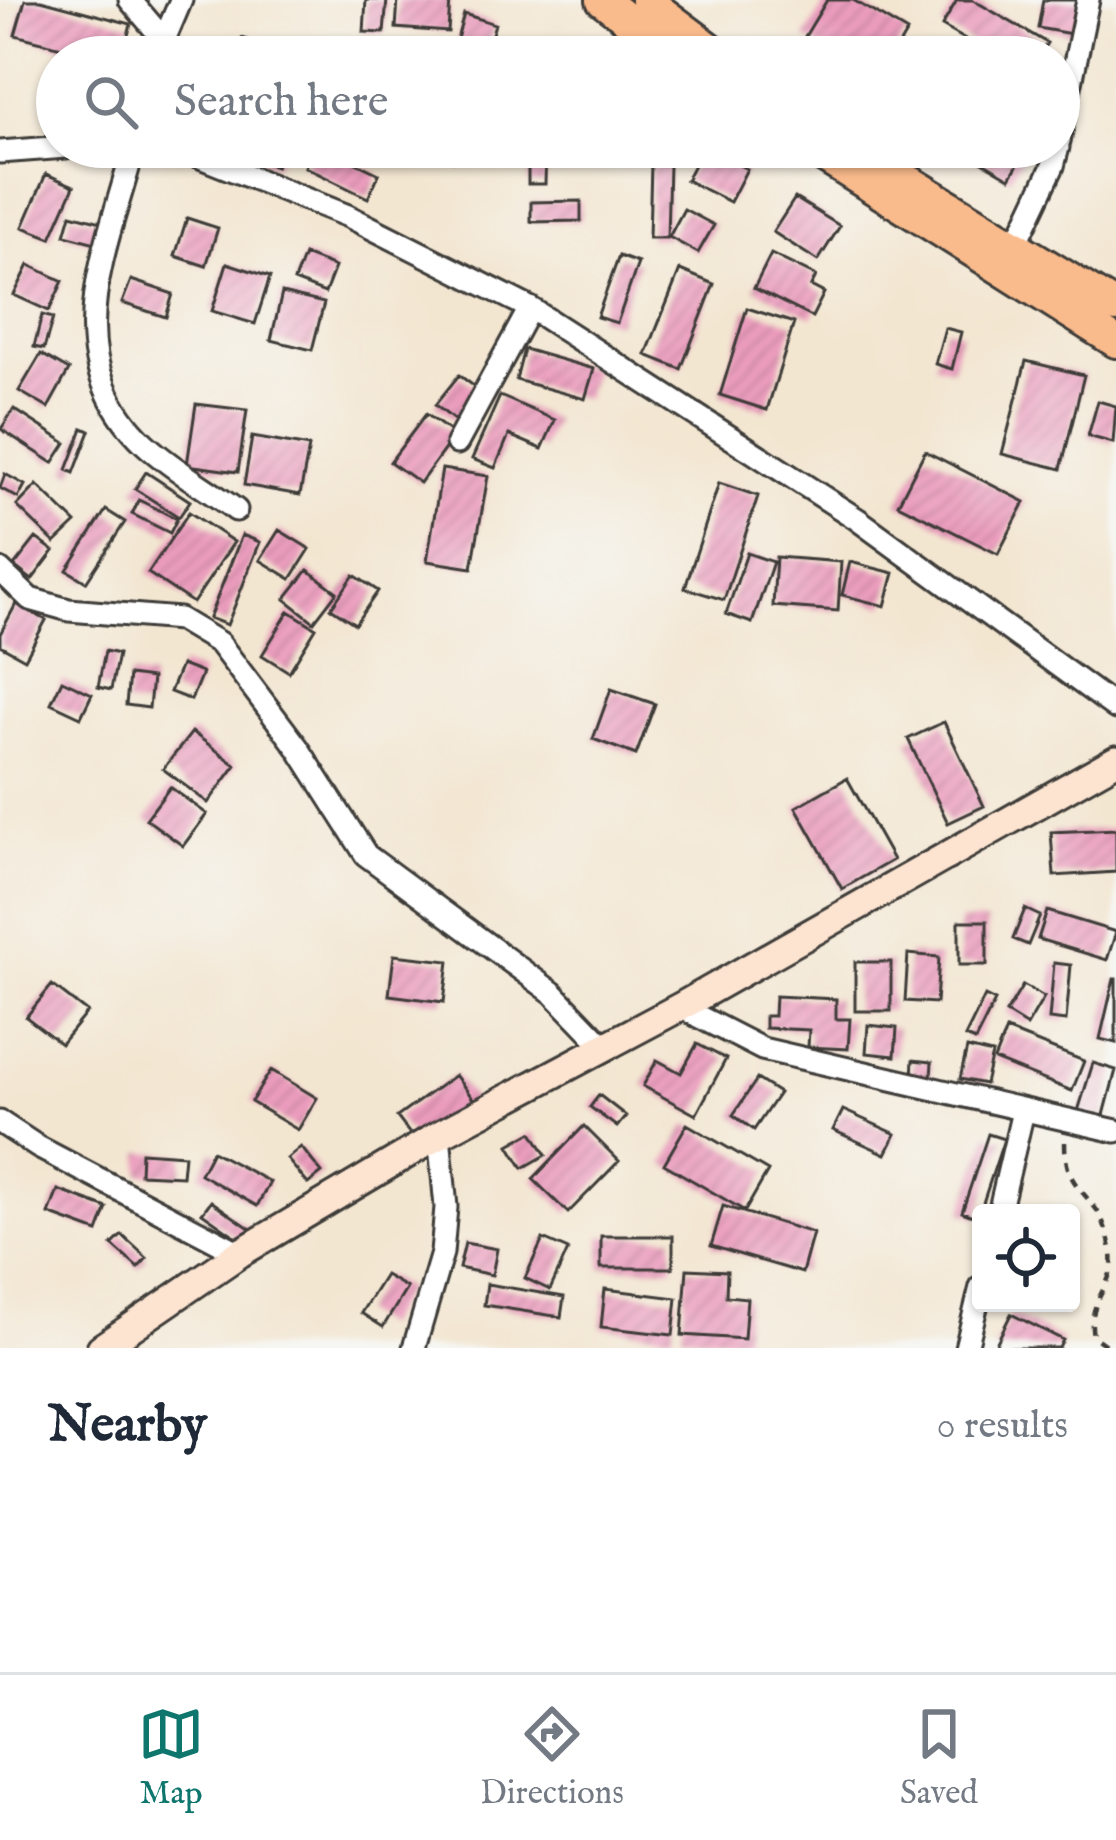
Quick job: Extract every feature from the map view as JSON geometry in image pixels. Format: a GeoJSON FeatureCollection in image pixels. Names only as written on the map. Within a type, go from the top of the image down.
{"type":"FeatureCollection","features":[{"type":"Feature","properties":{"kind":"main road"},"geometry":{"type":"LineString","coordinates":[[602,0],[649,36]]}},
{"type":"Feature","properties":{"kind":"main road"},"geometry":{"type":"LineString","coordinates":[[646,0],[694,36]]}},
{"type":"Feature","properties":{"kind":"main road"},"geometry":{"type":"LineString","coordinates":[[841,168],[1116,342]]}},
{"type":"Feature","properties":{"kind":"main road"},"geometry":{"type":"LineString","coordinates":[[889,168],[1116,307]]}},
{"type":"Feature","properties":{"kind":"street"},"geometry":{"type":"LineString","coordinates":[[130,0],[156,36]]}},
{"type":"Feature","properties":{"kind":"street"},"geometry":{"type":"LineString","coordinates":[[168,36],[181,0]]}},
{"type":"Feature","properties":{"kind":"street"},"geometry":{"type":"LineString","coordinates":[[1080,38],[1088,0]]}},
{"type":"Feature","properties":{"kind":"street"},"geometry":{"type":"LineString","coordinates":[[0,152],[36,149]]}},
{"type":"Feature","properties":{"kind":"street"},"geometry":{"type":"LineString","coordinates":[[129,168],[92,310],[94,360],[117,410],[145,444],[236,510]]}},
{"type":"Feature","properties":{"kind":"street"},"geometry":{"type":"LineString","coordinates":[[228,168],[348,216],[530,308],[857,519],[1116,708]]}},
{"type":"Feature","properties":{"kind":"street"},"geometry":{"type":"LineString","coordinates":[[1016,244],[1052,168]]}},
{"type":"Feature","properties":{"kind":"street"},"geometry":{"type":"LineString","coordinates":[[457,443],[530,308]]}},
{"type":"Feature","properties":{"kind":"street"},"geometry":{"type":"LineString","coordinates":[[0,570],[30,599],[69,610],[179,619],[219,643],[298,748],[366,855],[553,993],[604,1046]]}},
{"type":"Feature","properties":{"kind":"street"},"geometry":{"type":"LineString","coordinates":[[101,1348],[240,1253],[439,1135],[680,1007],[1116,760]]}},
{"type":"Feature","properties":{"kind":"street"},"geometry":{"type":"LineString","coordinates":[[680,1007],[762,1049],[1116,1131]]}},
{"type":"Feature","properties":{"kind":"street"},"geometry":{"type":"LineString","coordinates":[[1001,1204],[1023,1111]]}},
{"type":"Feature","properties":{"kind":"street"},"geometry":{"type":"LineString","coordinates":[[0,1122],[38,1147],[240,1253]]}},
{"type":"Feature","properties":{"kind":"street"},"geometry":{"type":"LineString","coordinates":[[414,1348],[442,1253],[446,1207],[439,1135]]}},
{"type":"Feature","properties":{"kind":"street"},"geometry":{"type":"LineString","coordinates":[[966,1348],[975,1312]]}},
{"type":"Feature","properties":{"kind":"path"},"geometry":{"type":"LineString","coordinates":[[1065,1120],[1065,1164],[1083,1197],[1099,1211],[1113,1258],[1090,1318],[1094,1336],[1110,1348]]}},
{"type":"Feature","properties":{"kind":"building"},"geometry":{"type":"Polygon","coordinates":[[[25,0],[131,24],[128,36],[36,36],[36,40],[15,35],[25,0]]]}},
{"type":"Feature","properties":{"kind":"building"},"geometry":{"type":"Polygon","coordinates":[[[366,0],[387,0],[384,33],[364,32],[366,0]]]}},
{"type":"Feature","properties":{"kind":"building"},"geometry":{"type":"Polygon","coordinates":[[[398,0],[450,0],[448,32],[396,28],[398,0]]]}},
{"type":"Feature","properties":{"kind":"building"},"geometry":{"type":"Polygon","coordinates":[[[827,0],[853,0],[907,32],[905,36],[805,36],[827,0]]]}},
{"type":"Feature","properties":{"kind":"building"},"geometry":{"type":"Polygon","coordinates":[[[957,0],[973,0],[1035,36],[959,36],[942,26],[957,0]]]}},
{"type":"Feature","properties":{"kind":"building"},"geometry":{"type":"Polygon","coordinates":[[[1043,0],[1083,0],[1077,35],[1038,28],[1043,0]]]}},
{"type":"Feature","properties":{"kind":"building"},"geometry":{"type":"Polygon","coordinates":[[[464,14],[495,24],[491,36],[458,36],[464,14]]]}},
{"type":"Feature","properties":{"kind":"building"},"geometry":{"type":"Polygon","coordinates":[[[307,168],[367,168],[379,174],[368,198],[307,168]]]}},
{"type":"Feature","properties":{"kind":"building"},"geometry":{"type":"Polygon","coordinates":[[[528,168],[545,168],[545,184],[528,184],[528,168]]]}},
{"type":"Feature","properties":{"kind":"building"},"geometry":{"type":"Polygon","coordinates":[[[651,168],[669,168],[667,238],[649,238],[651,168]]]}},
{"type":"Feature","properties":{"kind":"building"},"geometry":{"type":"Polygon","coordinates":[[[692,168],[747,169],[730,202],[686,180],[692,168]]]}},
{"type":"Feature","properties":{"kind":"building"},"geometry":{"type":"Polygon","coordinates":[[[993,168],[1016,168],[1010,178],[993,168]]]}},
{"type":"Feature","properties":{"kind":"building"},"geometry":{"type":"Polygon","coordinates":[[[46,174],[74,186],[51,238],[23,227],[46,174]]]}},
{"type":"Feature","properties":{"kind":"building"},"geometry":{"type":"Polygon","coordinates":[[[795,198],[840,226],[818,261],[773,232],[795,198]]]}},
{"type":"Feature","properties":{"kind":"building"},"geometry":{"type":"Polygon","coordinates":[[[581,201],[581,221],[531,222],[531,202],[581,201]]]}},
{"type":"Feature","properties":{"kind":"building"},"geometry":{"type":"Polygon","coordinates":[[[684,209],[714,225],[698,253],[669,237],[684,209]]]}},
{"type":"Feature","properties":{"kind":"building"},"geometry":{"type":"Polygon","coordinates":[[[71,214],[109,224],[103,245],[65,235],[71,214]]]}},
{"type":"Feature","properties":{"kind":"building"},"geometry":{"type":"Polygon","coordinates":[[[187,218],[218,228],[206,266],[175,256],[187,218]]]}},
{"type":"Feature","properties":{"kind":"building"},"geometry":{"type":"Polygon","coordinates":[[[771,254],[816,276],[811,286],[824,293],[812,317],[754,288],[771,254]]]}},
{"type":"Feature","properties":{"kind":"building"},"geometry":{"type":"Polygon","coordinates":[[[304,255],[335,267],[325,293],[294,281],[304,255]]]}},
{"type":"Feature","properties":{"kind":"building"},"geometry":{"type":"Polygon","coordinates":[[[619,256],[638,263],[617,323],[597,317],[619,256]]]}},
{"type":"Feature","properties":{"kind":"building"},"geometry":{"type":"Polygon","coordinates":[[[227,263],[270,277],[255,324],[212,311],[227,263]]]}},
{"type":"Feature","properties":{"kind":"building"},"geometry":{"type":"Polygon","coordinates":[[[29,265],[63,281],[49,311],[14,295],[29,265]]]}},
{"type":"Feature","properties":{"kind":"building"},"geometry":{"type":"Polygon","coordinates":[[[680,270],[714,284],[681,369],[646,355],[680,270]]]}},
{"type":"Feature","properties":{"kind":"building"},"geometry":{"type":"Polygon","coordinates":[[[131,280],[173,294],[166,317],[122,303],[131,280]]]}},
{"type":"Feature","properties":{"kind":"building"},"geometry":{"type":"Polygon","coordinates":[[[282,293],[324,303],[312,350],[271,340],[282,293]]]}},
{"type":"Feature","properties":{"kind":"building"},"geometry":{"type":"Polygon","coordinates":[[[747,308],[794,323],[767,410],[720,395],[747,308]]]}},
{"type":"Feature","properties":{"kind":"building"},"geometry":{"type":"Polygon","coordinates":[[[42,315],[53,318],[44,349],[34,347],[42,315]]]}},
{"type":"Feature","properties":{"kind":"building"},"geometry":{"type":"Polygon","coordinates":[[[945,328],[961,332],[952,369],[935,364],[945,328]]]}},
{"type":"Feature","properties":{"kind":"building"},"geometry":{"type":"Polygon","coordinates":[[[524,349],[594,369],[585,399],[516,380],[524,349]]]}},
{"type":"Feature","properties":{"kind":"building"},"geometry":{"type":"Polygon","coordinates":[[[41,354],[69,370],[48,408],[19,391],[41,354]]]}},
{"type":"Feature","properties":{"kind":"building"},"geometry":{"type":"Polygon","coordinates":[[[1026,361],[1084,375],[1061,469],[1002,454],[1026,361]]]}},
{"type":"Feature","properties":{"kind":"building"},"geometry":{"type":"Polygon","coordinates":[[[459,375],[483,393],[459,424],[435,405],[459,375]]]}},
{"type":"Feature","properties":{"kind":"building"},"geometry":{"type":"Polygon","coordinates":[[[500,396],[555,420],[542,449],[509,435],[495,468],[472,459],[500,396]]]}},
{"type":"Feature","properties":{"kind":"building"},"geometry":{"type":"Polygon","coordinates":[[[1098,401],[1116,406],[1113,443],[1088,436],[1098,401]]]}},
{"type":"Feature","properties":{"kind":"building"},"geometry":{"type":"Polygon","coordinates":[[[196,404],[247,410],[238,472],[187,465],[196,404]]]}},
{"type":"Feature","properties":{"kind":"building"},"geometry":{"type":"Polygon","coordinates":[[[14,409],[66,443],[53,463],[1,429],[14,409]]]}},
{"type":"Feature","properties":{"kind":"building"},"geometry":{"type":"Polygon","coordinates":[[[426,414],[455,435],[420,483],[390,462],[426,414]]]}},
{"type":"Feature","properties":{"kind":"building"},"geometry":{"type":"Polygon","coordinates":[[[83,428],[90,431],[74,473],[67,470],[83,428]]]}},
{"type":"Feature","properties":{"kind":"building"},"geometry":{"type":"Polygon","coordinates":[[[252,437],[309,447],[300,495],[244,485],[252,437]]]}},
{"type":"Feature","properties":{"kind":"building"},"geometry":{"type":"Polygon","coordinates":[[[925,451],[1025,502],[998,554],[898,504],[925,451]]]}},
{"type":"Feature","properties":{"kind":"building"},"geometry":{"type":"Polygon","coordinates":[[[442,469],[488,476],[472,568],[427,561],[442,469]]]}},
{"type":"Feature","properties":{"kind":"building"},"geometry":{"type":"Polygon","coordinates":[[[146,472],[190,501],[179,517],[135,489],[146,472]]]}},
{"type":"Feature","properties":{"kind":"building"},"geometry":{"type":"Polygon","coordinates":[[[5,474],[25,485],[18,498],[0,488],[5,474]]]}},
{"type":"Feature","properties":{"kind":"building"},"geometry":{"type":"Polygon","coordinates":[[[719,483],[758,496],[724,600],[685,588],[719,483]]]}},
{"type":"Feature","properties":{"kind":"building"},"geometry":{"type":"Polygon","coordinates":[[[37,485],[76,523],[55,543],[17,506],[37,485]]]}},
{"type":"Feature","properties":{"kind":"building"},"geometry":{"type":"Polygon","coordinates":[[[139,500],[177,519],[170,533],[132,514],[139,500]]]}},
{"type":"Feature","properties":{"kind":"building"},"geometry":{"type":"Polygon","coordinates":[[[106,510],[125,522],[86,582],[67,570],[106,510]]]}},
{"type":"Feature","properties":{"kind":"building"},"geometry":{"type":"Polygon","coordinates":[[[189,512],[234,542],[193,603],[148,573],[189,512]]]}},
{"type":"Feature","properties":{"kind":"building"},"geometry":{"type":"Polygon","coordinates":[[[279,530],[310,549],[291,579],[260,560],[279,530]]]}},
{"type":"Feature","properties":{"kind":"building"},"geometry":{"type":"Polygon","coordinates":[[[242,535],[260,542],[227,625],[209,618],[242,535]]]}},
{"type":"Feature","properties":{"kind":"building"},"geometry":{"type":"Polygon","coordinates":[[[36,538],[54,551],[32,580],[14,566],[36,538]]]}},
{"type":"Feature","properties":{"kind":"building"},"geometry":{"type":"Polygon","coordinates":[[[747,553],[773,562],[752,623],[726,614],[747,553]]]}},
{"type":"Feature","properties":{"kind":"building"},"geometry":{"type":"Polygon","coordinates":[[[776,557],[841,562],[838,611],[773,606],[776,557]]]}},
{"type":"Feature","properties":{"kind":"building"},"geometry":{"type":"Polygon","coordinates":[[[850,562],[894,573],[885,606],[842,595],[850,562]]]}},
{"type":"Feature","properties":{"kind":"building"},"geometry":{"type":"Polygon","coordinates":[[[308,570],[337,592],[314,622],[285,599],[308,570]]]}},
{"type":"Feature","properties":{"kind":"building"},"geometry":{"type":"Polygon","coordinates":[[[354,575],[378,591],[355,624],[331,608],[354,575]]]}},
{"type":"Feature","properties":{"kind":"building"},"geometry":{"type":"Polygon","coordinates":[[[16,604],[46,620],[25,659],[0,645],[0,634],[16,604]]]}},
{"type":"Feature","properties":{"kind":"building"},"geometry":{"type":"Polygon","coordinates":[[[289,611],[316,628],[289,672],[262,655],[289,611]]]}},
{"type":"Feature","properties":{"kind":"building"},"geometry":{"type":"Polygon","coordinates":[[[105,651],[118,654],[111,690],[98,687],[105,651]]]}},
{"type":"Feature","properties":{"kind":"building"},"geometry":{"type":"Polygon","coordinates":[[[181,665],[202,673],[191,700],[170,692],[181,665]]]}},
{"type":"Feature","properties":{"kind":"building"},"geometry":{"type":"Polygon","coordinates":[[[129,675],[152,678],[149,708],[126,705],[129,675]]]}},
{"type":"Feature","properties":{"kind":"building"},"geometry":{"type":"Polygon","coordinates":[[[62,680],[92,694],[81,717],[51,703],[62,680]]]}},
{"type":"Feature","properties":{"kind":"building"},"geometry":{"type":"Polygon","coordinates":[[[611,689],[655,704],[636,755],[593,739],[611,689]]]}},
{"type":"Feature","properties":{"kind":"building"},"geometry":{"type":"Polygon","coordinates":[[[944,722],[984,806],[948,823],[908,739],[944,722]]]}},
{"type":"Feature","properties":{"kind":"building"},"geometry":{"type":"Polygon","coordinates":[[[192,732],[236,765],[208,803],[163,769],[192,732]]]}},
{"type":"Feature","properties":{"kind":"building"},"geometry":{"type":"Polygon","coordinates":[[[847,778],[893,860],[842,889],[796,807],[847,778]]]}},
{"type":"Feature","properties":{"kind":"building"},"geometry":{"type":"Polygon","coordinates":[[[170,787],[207,814],[183,846],[146,819],[170,787]]]}},
{"type":"Feature","properties":{"kind":"building"},"geometry":{"type":"Polygon","coordinates":[[[1116,829],[1116,872],[1054,876],[1051,832],[1116,829]]]}},
{"type":"Feature","properties":{"kind":"building"},"geometry":{"type":"Polygon","coordinates":[[[1025,909],[1040,916],[1028,945],[1013,939],[1025,909]]]}},
{"type":"Feature","properties":{"kind":"building"},"geometry":{"type":"Polygon","coordinates":[[[1047,911],[1116,932],[1107,960],[1038,939],[1047,911]]]}},
{"type":"Feature","properties":{"kind":"building"},"geometry":{"type":"Polygon","coordinates":[[[959,921],[987,921],[987,965],[959,965],[959,921]]]}},
{"type":"Feature","properties":{"kind":"building"},"geometry":{"type":"Polygon","coordinates":[[[908,954],[939,957],[936,1003],[905,1001],[908,954]]]}},
{"type":"Feature","properties":{"kind":"building"},"geometry":{"type":"Polygon","coordinates":[[[394,955],[449,961],[444,1002],[389,995],[394,955]]]}},
{"type":"Feature","properties":{"kind":"building"},"geometry":{"type":"Polygon","coordinates":[[[855,962],[891,962],[891,1011],[855,1011],[855,962]]]}},
{"type":"Feature","properties":{"kind":"building"},"geometry":{"type":"Polygon","coordinates":[[[1054,963],[1071,965],[1066,1021],[1049,1019],[1054,963]]]}},
{"type":"Feature","properties":{"kind":"building"},"geometry":{"type":"Polygon","coordinates":[[[1116,979],[1116,1043],[1100,1039],[1116,979]]]}},
{"type":"Feature","properties":{"kind":"building"},"geometry":{"type":"Polygon","coordinates":[[[52,985],[87,1012],[61,1044],[26,1017],[52,985]]]}},
{"type":"Feature","properties":{"kind":"building"},"geometry":{"type":"Polygon","coordinates":[[[1023,985],[1044,997],[1027,1026],[1006,1013],[1023,985]]]}},
{"type":"Feature","properties":{"kind":"building"},"geometry":{"type":"Polygon","coordinates":[[[775,996],[836,999],[836,1019],[850,1019],[848,1049],[808,1047],[809,1030],[765,1028],[765,1016],[774,1016],[775,996]]]}},
{"type":"Feature","properties":{"kind":"building"},"geometry":{"type":"Polygon","coordinates":[[[985,996],[995,1001],[975,1041],[965,1037],[985,996]]]}},
{"type":"Feature","properties":{"kind":"building"},"geometry":{"type":"Polygon","coordinates":[[[868,1025],[897,1028],[895,1056],[866,1053],[868,1025]]]}},
{"type":"Feature","properties":{"kind":"building"},"geometry":{"type":"Polygon","coordinates":[[[1006,1030],[1084,1061],[1072,1091],[994,1060],[1006,1030]]]}},
{"type":"Feature","properties":{"kind":"building"},"geometry":{"type":"Polygon","coordinates":[[[697,1044],[726,1059],[696,1115],[643,1086],[657,1060],[681,1073],[697,1044]]]}},
{"type":"Feature","properties":{"kind":"building"},"geometry":{"type":"Polygon","coordinates":[[[967,1048],[992,1054],[985,1084],[960,1079],[967,1048]]]}},
{"type":"Feature","properties":{"kind":"building"},"geometry":{"type":"Polygon","coordinates":[[[913,1060],[932,1062],[931,1078],[912,1077],[913,1060]]]}},
{"type":"Feature","properties":{"kind":"building"},"geometry":{"type":"Polygon","coordinates":[[[1093,1063],[1116,1070],[1103,1119],[1078,1111],[1093,1063]]]}},
{"type":"Feature","properties":{"kind":"building"},"geometry":{"type":"Polygon","coordinates":[[[271,1070],[317,1098],[298,1130],[251,1102],[271,1070]]]}},
{"type":"Feature","properties":{"kind":"building"},"geometry":{"type":"Polygon","coordinates":[[[455,1075],[474,1100],[416,1142],[397,1117],[455,1075]]]}},
{"type":"Feature","properties":{"kind":"building"},"geometry":{"type":"Polygon","coordinates":[[[757,1079],[779,1093],[754,1130],[733,1115],[757,1079]]]}},
{"type":"Feature","properties":{"kind":"building"},"geometry":{"type":"Polygon","coordinates":[[[599,1095],[626,1116],[617,1127],[590,1107],[599,1095]]]}},
{"type":"Feature","properties":{"kind":"building"},"geometry":{"type":"Polygon","coordinates":[[[843,1110],[896,1134],[886,1154],[833,1130],[843,1110]]]}},
{"type":"Feature","properties":{"kind":"building"},"geometry":{"type":"Polygon","coordinates":[[[687,1124],[768,1171],[745,1211],[664,1164],[687,1124]]]}},
{"type":"Feature","properties":{"kind":"building"},"geometry":{"type":"Polygon","coordinates":[[[584,1126],[619,1161],[568,1213],[533,1179],[584,1126]]]}},
{"type":"Feature","properties":{"kind":"building"},"geometry":{"type":"Polygon","coordinates":[[[532,1132],[546,1155],[523,1168],[509,1145],[532,1132]]]}},
{"type":"Feature","properties":{"kind":"building"},"geometry":{"type":"Polygon","coordinates":[[[988,1134],[1004,1139],[983,1204],[972,1204],[972,1216],[962,1212],[988,1134]]]}},
{"type":"Feature","properties":{"kind":"building"},"geometry":{"type":"Polygon","coordinates":[[[301,1147],[322,1173],[308,1184],[287,1159],[301,1147]]]}},
{"type":"Feature","properties":{"kind":"building"},"geometry":{"type":"Polygon","coordinates":[[[212,1151],[270,1182],[257,1206],[200,1174],[212,1151]]]}},
{"type":"Feature","properties":{"kind":"building"},"geometry":{"type":"Polygon","coordinates":[[[141,1152],[184,1155],[182,1176],[140,1174],[141,1152]]]}},
{"type":"Feature","properties":{"kind":"building"},"geometry":{"type":"Polygon","coordinates":[[[58,1190],[107,1208],[98,1232],[49,1214],[58,1190]]]}},
{"type":"Feature","properties":{"kind":"building"},"geometry":{"type":"Polygon","coordinates":[[[211,1201],[251,1229],[242,1241],[202,1213],[211,1201]]]}},
{"type":"Feature","properties":{"kind":"building"},"geometry":{"type":"Polygon","coordinates":[[[723,1206],[813,1233],[802,1273],[711,1246],[723,1206]]]}},
{"type":"Feature","properties":{"kind":"building"},"geometry":{"type":"Polygon","coordinates":[[[122,1235],[147,1258],[138,1268],[112,1245],[122,1235]]]}},
{"type":"Feature","properties":{"kind":"building"},"geometry":{"type":"Polygon","coordinates":[[[601,1236],[673,1236],[673,1268],[601,1268],[601,1236]]]}},
{"type":"Feature","properties":{"kind":"building"},"geometry":{"type":"Polygon","coordinates":[[[543,1239],[568,1250],[550,1290],[525,1278],[543,1239]]]}},
{"type":"Feature","properties":{"kind":"building"},"geometry":{"type":"Polygon","coordinates":[[[465,1243],[497,1249],[492,1275],[459,1268],[465,1243]]]}},
{"type":"Feature","properties":{"kind":"building"},"geometry":{"type":"Polygon","coordinates":[[[687,1269],[727,1271],[726,1296],[747,1298],[744,1339],[682,1335],[687,1269]]]}},
{"type":"Feature","properties":{"kind":"building"},"geometry":{"type":"Polygon","coordinates":[[[385,1275],[407,1288],[383,1327],[361,1313],[385,1275]]]}},
{"type":"Feature","properties":{"kind":"building"},"geometry":{"type":"Polygon","coordinates":[[[487,1284],[564,1297],[561,1317],[484,1305],[487,1284]]]}},
{"type":"Feature","properties":{"kind":"building"},"geometry":{"type":"Polygon","coordinates":[[[605,1289],[677,1298],[673,1335],[601,1327],[605,1289]]]}},
{"type":"Feature","properties":{"kind":"building"},"geometry":{"type":"Polygon","coordinates":[[[1011,1314],[1063,1340],[1059,1348],[994,1348],[1011,1314]]]}}]}
